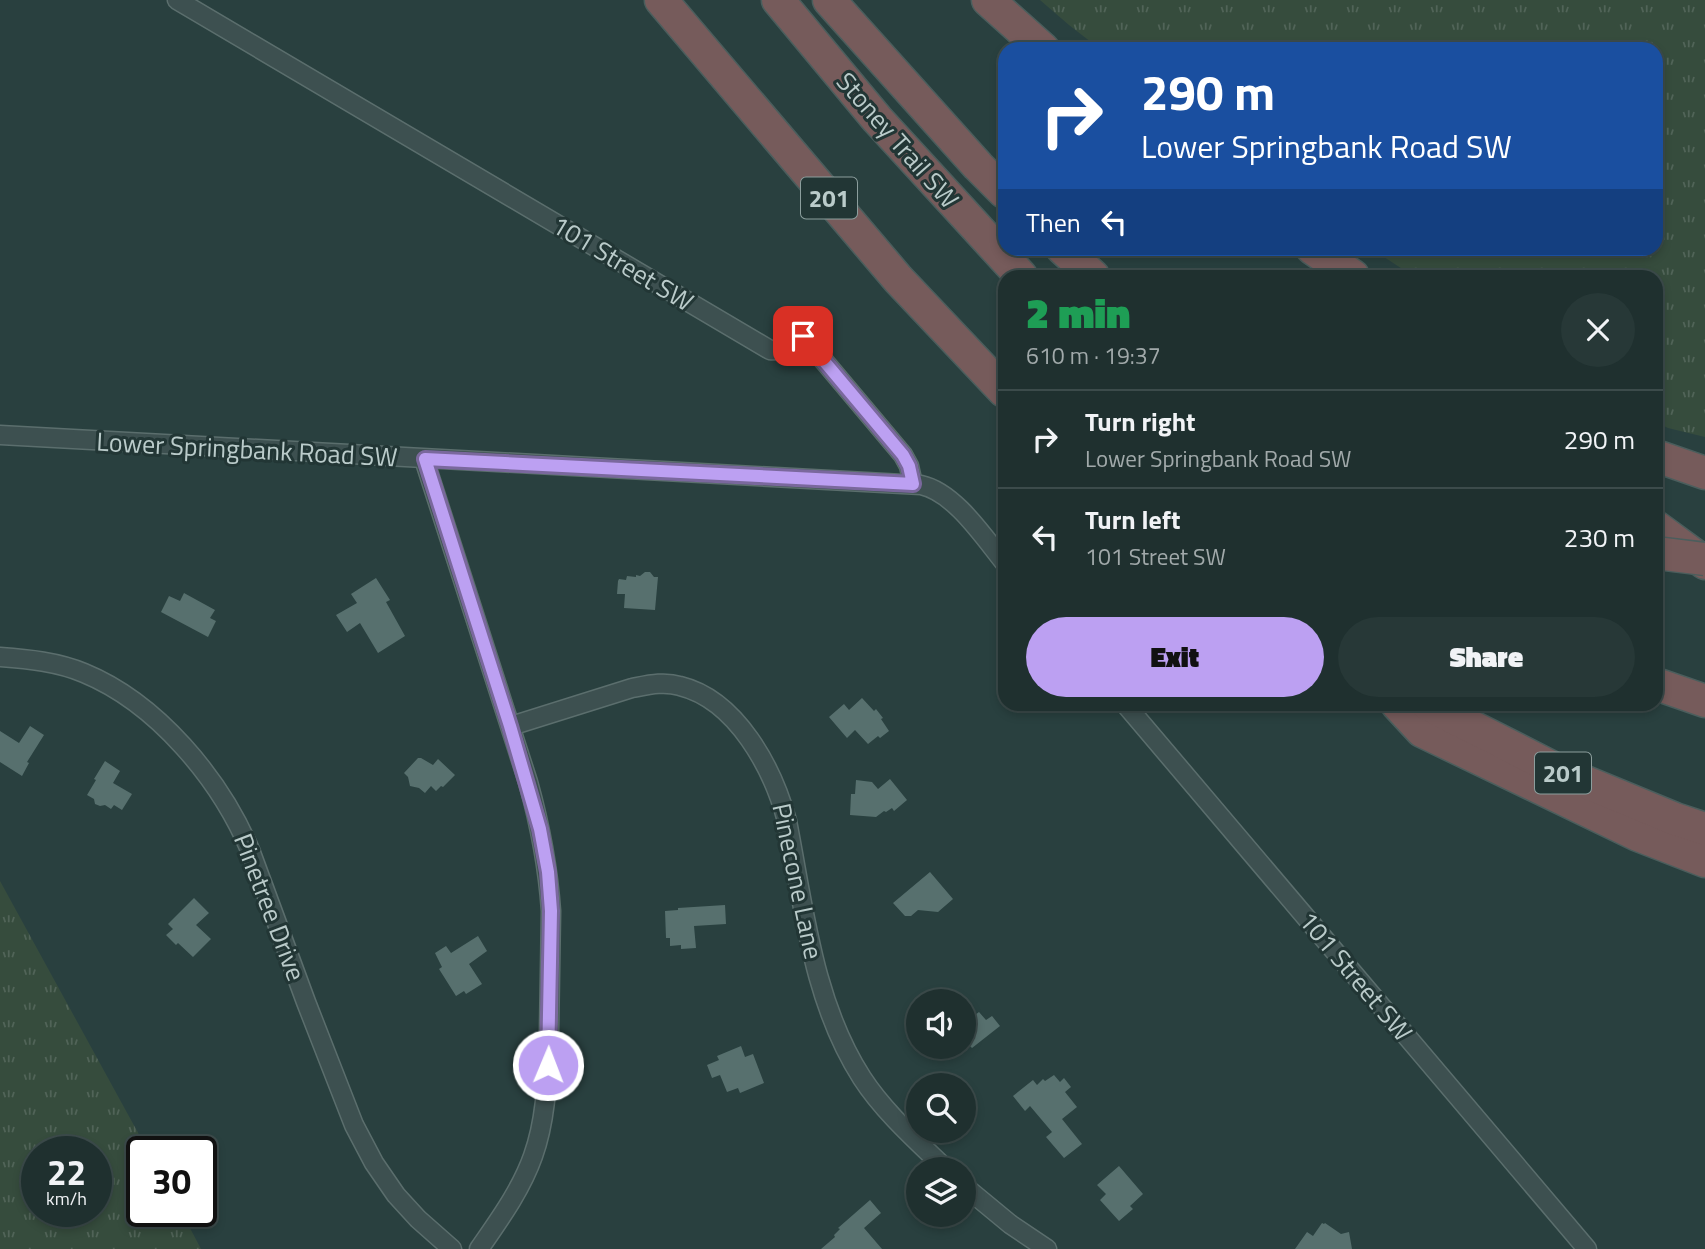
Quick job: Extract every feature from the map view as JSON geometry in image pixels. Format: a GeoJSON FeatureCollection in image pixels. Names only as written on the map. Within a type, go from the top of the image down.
{"type":"FeatureCollection","features":[{"type":"Feature","properties":{"kind":"highway","name":"201"},"geometry":{"type":"LineString","coordinates":[[661,0],[898,279],[998,385]]}},
{"type":"Feature","properties":{"kind":"highway","name":"Stoney Trail SW"},"geometry":{"type":"LineString","coordinates":[[778,0],[877,119],[998,251]]}},
{"type":"Feature","properties":{"kind":"highway"},"geometry":{"type":"LineString","coordinates":[[829,0],[998,186]]}},
{"type":"Feature","properties":{"kind":"highway"},"geometry":{"type":"LineString","coordinates":[[988,0],[1035,42]]}},
{"type":"Feature","properties":{"kind":"highway","name":"Stoney Trail SW"},"geometry":{"type":"LineString","coordinates":[[1003,256],[1015,270]]}},
{"type":"Feature","properties":{"kind":"highway"},"geometry":{"type":"LineString","coordinates":[[1071,256],[1086,270]]}},
{"type":"Feature","properties":{"kind":"highway"},"geometry":{"type":"LineString","coordinates":[[1302,256],[1320,270]]}},
{"type":"Feature","properties":{"kind":"highway"},"geometry":{"type":"LineString","coordinates":[[1324,256],[1344,270]]}},
{"type":"Feature","properties":{"kind":"highway"},"geometry":{"type":"LineString","coordinates":[[1663,458],[1705,473]]}},
{"type":"Feature","properties":{"kind":"highway"},"geometry":{"type":"LineString","coordinates":[[1663,532],[1705,561]]}},
{"type":"Feature","properties":{"kind":"highway"},"geometry":{"type":"LineString","coordinates":[[1663,554],[1705,561]]}},
{"type":"Feature","properties":{"kind":"highway"},"geometry":{"type":"LineString","coordinates":[[1663,686],[1705,701]]}},
{"type":"Feature","properties":{"kind":"highway"},"geometry":{"type":"LineString","coordinates":[[1403,711],[1422,731],[1637,835],[1705,861]]}},
{"type":"Feature","properties":{"kind":"highway","name":"201"},"geometry":{"type":"LineString","coordinates":[[1441,711],[1561,772],[1675,820],[1705,829]]}},
{"type":"Feature","properties":{"kind":"street","name":"101 Street SW"},"geometry":{"type":"LineString","coordinates":[[177,0],[770,350],[784,349],[803,336],[903,455],[913,484]]}},
{"type":"Feature","properties":{"kind":"street","name":"Lower Springbank Road SW"},"geometry":{"type":"LineString","coordinates":[[0,435],[913,484]]}},
{"type":"Feature","properties":{"kind":"street"},"geometry":{"type":"LineString","coordinates":[[425,459],[535,807],[548,872],[551,911],[547,1085],[542,1121],[532,1158],[513,1197],[479,1249]]}},
{"type":"Feature","properties":{"kind":"street"},"geometry":{"type":"LineString","coordinates":[[913,484],[932,487],[950,499],[998,555]]}},
{"type":"Feature","properties":{"kind":"street","name":"Pinetree Drive"},"geometry":{"type":"LineString","coordinates":[[0,657],[58,665],[104,682],[160,724],[211,779],[250,850],[339,1089],[365,1146],[401,1201],[452,1249]]}},
{"type":"Feature","properties":{"kind":"street","name":"Pinecone Lane"},"geometry":{"type":"LineString","coordinates":[[510,726],[632,688],[666,683],[680,685],[711,700],[736,723],[758,752],[783,804],[815,963],[842,1040],[871,1090],[934,1157]]}},
{"type":"Feature","properties":{"kind":"street","name":"101 Street SW"},"geometry":{"type":"LineString","coordinates":[[1131,711],[1587,1249]]}},
{"type":"Feature","properties":{"kind":"street"},"geometry":{"type":"LineString","coordinates":[[976,1196],[1010,1224],[1047,1249]]}},
{"type":"Feature","properties":{"kind":"green space"},"geometry":{"type":"Polygon","coordinates":[[[1040,0],[1705,0],[1705,437],[1663,426],[1663,270],[1404,270],[1383,256],[1663,256],[1663,42],[1091,42],[1040,0]]]}},
{"type":"Feature","properties":{"kind":"green space"},"geometry":{"type":"Polygon","coordinates":[[[0,881],[140,1136],[126,1136],[126,1227],[189,1227],[201,1249],[0,1249],[0,881]]]}},
{"type":"Feature","properties":{"kind":"building"},"geometry":{"type":"Polygon","coordinates":[[[645,572],[658,577],[655,610],[624,608],[625,594],[617,594],[619,579],[626,580],[627,576],[636,577],[645,572]]]}},
{"type":"Feature","properties":{"kind":"building"},"geometry":{"type":"Polygon","coordinates":[[[376,578],[390,600],[386,602],[405,636],[378,653],[360,623],[347,632],[336,615],[357,603],[351,594],[376,578]]]}},
{"type":"Feature","properties":{"kind":"building"},"geometry":{"type":"Polygon","coordinates":[[[184,593],[215,610],[210,618],[216,621],[208,637],[161,612],[169,596],[180,601],[184,593]]]}},
{"type":"Feature","properties":{"kind":"building"},"geometry":{"type":"Polygon","coordinates":[[[862,698],[874,711],[876,709],[889,731],[868,744],[855,730],[847,738],[829,717],[844,704],[849,710],[862,698]]]}},
{"type":"Feature","properties":{"kind":"building"},"geometry":{"type":"Polygon","coordinates":[[[30,726],[44,735],[27,762],[29,763],[22,776],[0,762],[0,731],[19,743],[30,726]]]}},
{"type":"Feature","properties":{"kind":"building"},"geometry":{"type":"Polygon","coordinates":[[[418,758],[433,765],[438,759],[455,775],[443,787],[436,791],[431,786],[425,793],[410,786],[404,773],[418,758]]]}},
{"type":"Feature","properties":{"kind":"building"},"geometry":{"type":"Polygon","coordinates":[[[105,761],[120,771],[113,783],[132,794],[122,810],[114,805],[111,809],[95,804],[94,799],[87,795],[105,761]]]}},
{"type":"Feature","properties":{"kind":"building"},"geometry":{"type":"Polygon","coordinates":[[[890,779],[907,800],[894,811],[892,808],[876,817],[850,815],[851,794],[855,794],[856,780],[872,782],[878,789],[890,779]]]}},
{"type":"Feature","properties":{"kind":"building"},"geometry":{"type":"Polygon","coordinates":[[[930,872],[953,899],[938,912],[918,910],[911,916],[905,916],[893,903],[930,872]]]}},
{"type":"Feature","properties":{"kind":"building"},"geometry":{"type":"Polygon","coordinates":[[[194,898],[209,913],[196,925],[211,939],[193,957],[166,935],[173,929],[168,924],[194,898]]]}},
{"type":"Feature","properties":{"kind":"building"},"geometry":{"type":"Polygon","coordinates":[[[725,905],[726,924],[694,926],[696,948],[681,949],[681,945],[670,946],[670,938],[666,938],[665,911],[725,905]]]}},
{"type":"Feature","properties":{"kind":"building"},"geometry":{"type":"Polygon","coordinates":[[[478,936],[487,951],[469,964],[482,984],[466,994],[464,991],[456,996],[439,969],[442,967],[435,953],[446,946],[451,953],[478,936]]]}},
{"type":"Feature","properties":{"kind":"building"},"geometry":{"type":"Polygon","coordinates":[[[979,1012],[986,1020],[992,1016],[1000,1026],[976,1045],[976,1014],[979,1012]]]}},
{"type":"Feature","properties":{"kind":"building"},"geometry":{"type":"Polygon","coordinates":[[[741,1046],[745,1057],[753,1054],[764,1083],[740,1093],[738,1088],[727,1092],[720,1075],[712,1078],[707,1065],[719,1060],[717,1056],[741,1046]]]}},
{"type":"Feature","properties":{"kind":"building"},"geometry":{"type":"Polygon","coordinates":[[[1054,1075],[1060,1082],[1064,1078],[1071,1087],[1065,1092],[1077,1107],[1062,1119],[1082,1144],[1064,1158],[1046,1137],[1052,1132],[1030,1106],[1025,1111],[1013,1096],[1033,1080],[1037,1085],[1043,1079],[1045,1081],[1054,1075]]]}},
{"type":"Feature","properties":{"kind":"building"},"geometry":{"type":"Polygon","coordinates":[[[1119,1166],[1143,1194],[1130,1206],[1133,1209],[1119,1221],[1100,1200],[1106,1194],[1097,1185],[1119,1166]]]}},
{"type":"Feature","properties":{"kind":"building"},"geometry":{"type":"Polygon","coordinates":[[[870,1200],[881,1213],[864,1228],[882,1249],[821,1249],[835,1237],[840,1229],[838,1228],[870,1200]]]}},
{"type":"Feature","properties":{"kind":"building"},"geometry":{"type":"Polygon","coordinates":[[[1322,1223],[1341,1234],[1349,1232],[1352,1249],[1295,1249],[1307,1232],[1313,1236],[1322,1223]]]}},
{"type":"Feature","properties":{"kind":"route"},"geometry":{"type":"LineString","coordinates":[[548,1065],[551,911],[548,872],[540,829],[528,782],[425,459],[913,484],[903,455],[803,336]]}}]}
